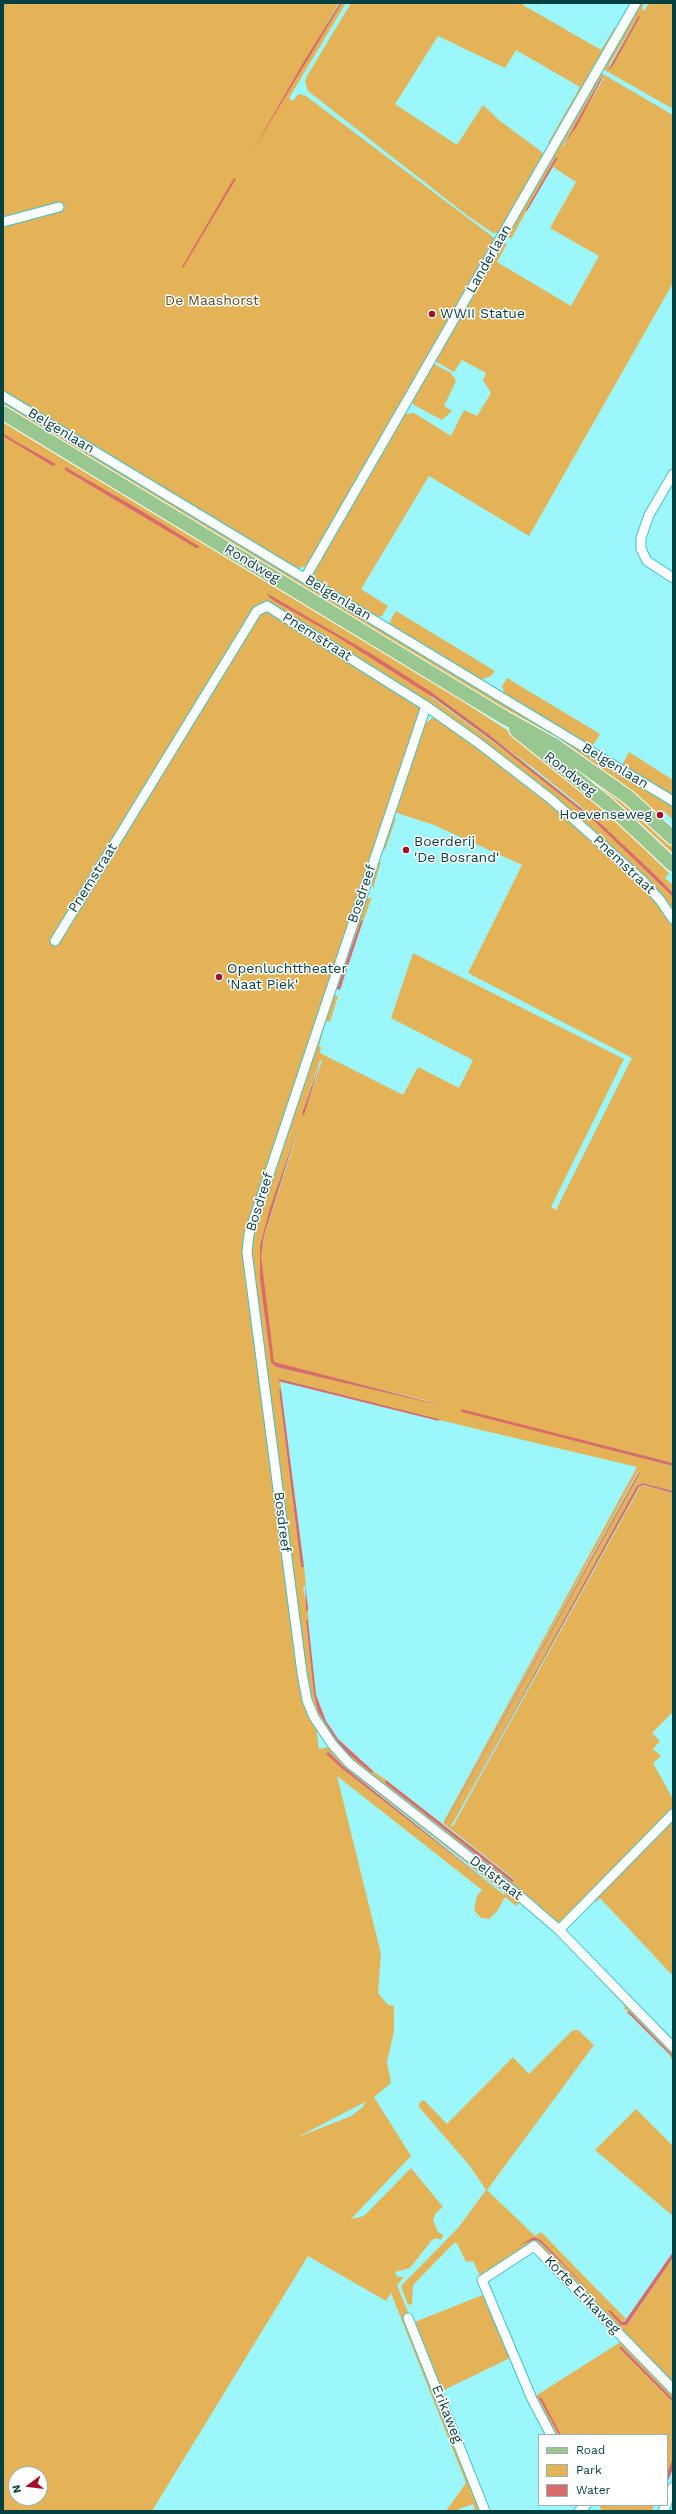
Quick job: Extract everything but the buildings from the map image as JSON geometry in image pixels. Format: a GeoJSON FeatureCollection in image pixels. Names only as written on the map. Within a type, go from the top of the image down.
{"type":"FeatureCollection","features":[{"type":"Feature","properties":{"kind":"main road","name":"Rondweg"},"geometry":{"type":"LineString","coordinates":[[3,413],[502,716],[528,729],[590,769],[628,797],[673,838]]}},
{"type":"Feature","properties":{"kind":"main road","name":"Rondweg"},"geometry":{"type":"LineString","coordinates":[[502,716],[609,805],[673,865]]}},
{"type":"Feature","properties":{"kind":"street","name":"Landerlaan"},"geometry":{"type":"LineString","coordinates":[[305,578],[636,3]]}},
{"type":"Feature","properties":{"kind":"street"},"geometry":{"type":"LineString","coordinates":[[3,222],[59,207]]}},
{"type":"Feature","properties":{"kind":"street","name":"Belgenlaan"},"geometry":{"type":"LineString","coordinates":[[3,396],[673,801]]}},
{"type":"Feature","properties":{"kind":"street"},"geometry":{"type":"LineString","coordinates":[[673,474],[649,515],[641,538],[641,548],[647,561],[673,578]]}},
{"type":"Feature","properties":{"kind":"street","name":"Pnemstraat"},"geometry":{"type":"LineString","coordinates":[[55,941],[257,611],[267,606],[426,706],[477,742],[587,830],[642,880],[660,900],[673,919]]}},
{"type":"Feature","properties":{"kind":"street","name":"Bosdreef"},"geometry":{"type":"LineString","coordinates":[[314,1718],[307,1700],[302,1673],[247,1252],[249,1234],[426,706]]}},
{"type":"Feature","properties":{"kind":"street","name":"Delstraat"},"geometry":{"type":"LineString","coordinates":[[314,1718],[332,1744],[349,1763],[522,1898],[559,1930],[673,2047]]}},
{"type":"Feature","properties":{"kind":"street"},"geometry":{"type":"LineString","coordinates":[[559,1930],[673,1814]]}},
{"type":"Feature","properties":{"kind":"street","name":"Korte Erikaweg"},"geometry":{"type":"LineString","coordinates":[[550,2434],[532,2400],[482,2280],[534,2246],[673,2389]]}},
{"type":"Feature","properties":{"kind":"street","name":"Erikaweg"},"geometry":{"type":"LineString","coordinates":[[408,2318],[485,2511]]}},
{"type":"Feature","properties":{"kind":"street"},"geometry":{"type":"LineString","coordinates":[[668,2500],[673,2487]]}},
{"type":"Feature","properties":{"kind":"green space","name":"De Maashorst"},"geometry":{"type":"Polygon","coordinates":[[[3,3],[339,3],[285,96],[342,3],[346,3],[289,98],[292,101],[299,94],[306,96],[493,237],[496,241],[323,543],[305,567],[295,568],[291,574],[673,806],[673,820],[664,811],[659,816],[565,748],[288,579],[282,587],[303,604],[376,644],[531,746],[589,794],[669,873],[665,878],[673,885],[673,893],[578,804],[536,770],[432,694],[431,697],[523,764],[595,822],[673,897],[673,913],[646,880],[578,819],[530,779],[429,704],[362,898],[345,958],[364,900],[372,897],[363,921],[361,920],[337,989],[336,988],[334,995],[338,996],[330,1022],[326,1021],[319,1046],[321,1047],[320,1053],[403,1095],[418,1067],[459,1088],[473,1060],[391,1018],[413,953],[624,1059],[551,1207],[556,1210],[632,1058],[468,973],[522,865],[434,825],[394,812],[422,726],[432,718],[441,720],[468,739],[559,811],[640,882],[673,926],[673,1463],[460,1410],[673,1466],[673,1491],[642,1483],[639,1484],[451,1826],[453,1826],[641,1485],[673,1493],[673,1712],[652,1733],[660,1741],[653,1749],[661,1756],[653,1763],[673,1799],[673,1811],[564,1922],[555,1923],[354,1763],[334,1743],[314,1710],[319,1749],[330,1747],[354,1771],[520,1901],[516,1906],[505,1897],[498,1910],[489,1919],[481,1918],[474,1910],[477,1896],[482,1890],[337,1776],[381,1954],[378,1993],[388,2005],[394,2006],[394,2031],[387,2062],[391,2083],[374,2097],[411,2156],[351,2219],[364,2216],[411,2168],[443,2207],[436,2213],[433,2220],[438,2232],[443,2235],[441,2240],[437,2238],[432,2240],[410,2268],[395,2272],[397,2277],[404,2277],[397,2285],[410,2317],[406,2319],[483,2511],[475,2511],[473,2504],[459,2509],[459,2511],[446,2511],[466,2483],[391,2293],[386,2301],[308,2256],[152,2511],[3,2511],[3,3]],[[320,1060],[302,1113],[303,1116],[322,1061],[320,1060]],[[299,1128],[284,1168],[262,1242],[263,1246],[264,1237],[299,1128]],[[276,1362],[276,1367],[449,1406],[279,1365],[276,1362]],[[280,1379],[281,1389],[279,1390],[301,1567],[304,1567],[306,1585],[303,1587],[309,1621],[306,1622],[314,1695],[318,1711],[332,1734],[352,1757],[386,1780],[401,1793],[386,1781],[385,1783],[512,1882],[514,1879],[443,1823],[637,1467],[439,1420],[280,1379]],[[638,1472],[445,1823],[640,1473],[638,1472]],[[329,1752],[327,1754],[340,1767],[504,1895],[505,1893],[343,1766],[329,1752]],[[365,2102],[296,2138],[351,2116],[363,2107],[365,2102]]]}},
{"type":"Feature","properties":{"kind":"green space"},"geometry":{"type":"Polygon","coordinates":[[[351,3],[524,3],[523,5],[601,50],[615,27],[616,33],[554,141],[550,143],[548,143],[580,87],[516,50],[505,68],[438,36],[395,104],[457,145],[483,105],[500,121],[542,152],[544,158],[501,233],[493,233],[468,216],[308,91],[305,82],[307,76],[351,3]]]}},
{"type":"Feature","properties":{"kind":"green space"},"geometry":{"type":"Polygon","coordinates":[[[639,3],[644,3],[642,8],[644,11],[649,3],[673,3],[673,109],[603,69],[639,3]],[[639,15],[609,65],[609,70],[640,17],[639,15]]]}},
{"type":"Feature","properties":{"kind":"green space"},"geometry":{"type":"Polygon","coordinates":[[[601,73],[673,115],[673,283],[529,536],[429,476],[361,589],[388,606],[382,616],[376,617],[315,580],[314,570],[404,414],[414,413],[451,436],[464,410],[477,416],[491,393],[483,380],[486,373],[462,360],[454,372],[435,361],[502,242],[507,244],[497,262],[571,306],[599,256],[550,228],[576,182],[553,167],[558,158],[556,157],[511,239],[506,234],[601,73]],[[601,78],[563,145],[564,146],[604,78],[601,78]]]}},
{"type":"Feature","properties":{"kind":"green space"},"geometry":{"type":"Polygon","coordinates":[[[432,363],[451,373],[456,381],[444,406],[452,411],[442,420],[414,405],[412,401],[432,363]]]}},
{"type":"Feature","properties":{"kind":"green space"},"geometry":{"type":"Polygon","coordinates":[[[396,611],[495,671],[491,676],[481,680],[391,626],[390,621],[396,611]]]}},
{"type":"Feature","properties":{"kind":"green space"},"geometry":{"type":"Polygon","coordinates":[[[507,678],[600,734],[594,744],[590,746],[505,695],[502,686],[507,678]]]}},
{"type":"Feature","properties":{"kind":"green space"},"geometry":{"type":"Polygon","coordinates":[[[516,725],[586,769],[673,844],[673,854],[624,808],[516,725]]]}},
{"type":"Feature","properties":{"kind":"green space"},"geometry":{"type":"Polygon","coordinates":[[[629,752],[673,780],[673,797],[624,767],[623,763],[629,752]]]}},
{"type":"Feature","properties":{"kind":"green space"},"geometry":{"type":"Polygon","coordinates":[[[393,817],[396,818],[385,850],[382,845],[393,817]]]}},
{"type":"Feature","properties":{"kind":"green space"},"geometry":{"type":"Polygon","coordinates":[[[384,861],[381,862],[374,885],[375,888],[370,883],[377,863],[384,861]]]}},
{"type":"Feature","properties":{"kind":"green space"},"geometry":{"type":"Polygon","coordinates":[[[673,1817],[673,1976],[600,1898],[596,1902],[593,1899],[673,1817]]]}},
{"type":"Feature","properties":{"kind":"green space"},"geometry":{"type":"Polygon","coordinates":[[[596,1976],[600,1976],[673,2051],[673,2060],[670,2057],[672,2055],[629,2011],[624,2009],[625,2006],[596,1976]]]}},
{"type":"Feature","properties":{"kind":"green space"},"geometry":{"type":"Polygon","coordinates":[[[573,2030],[578,2030],[594,2045],[487,2190],[535,2236],[541,2232],[626,2319],[622,2322],[609,2310],[622,2325],[628,2324],[673,2258],[673,2386],[535,2243],[480,2276],[473,2261],[466,2262],[457,2243],[454,2243],[413,2285],[412,2304],[408,2305],[401,2286],[458,2228],[486,2190],[470,2166],[419,2107],[420,2102],[424,2100],[447,2124],[513,2057],[529,2074],[573,2030]],[[534,2237],[533,2240],[539,2241],[600,2303],[541,2240],[534,2237]]]}},
{"type":"Feature","properties":{"kind":"green space"},"geometry":{"type":"Polygon","coordinates":[[[636,2109],[673,2146],[673,2216],[595,2150],[636,2109]]]}},
{"type":"Feature","properties":{"kind":"green space"},"geometry":{"type":"Polygon","coordinates":[[[485,2294],[512,2357],[442,2391],[415,2322],[485,2294]]]}},
{"type":"Feature","properties":{"kind":"green space"},"geometry":{"type":"Polygon","coordinates":[[[622,2341],[673,2392],[673,2399],[621,2346],[619,2348],[673,2402],[673,2458],[668,2470],[668,2434],[560,2434],[539,2398],[558,2434],[553,2434],[534,2397],[622,2341]]]}},
{"type":"Feature","properties":{"kind":"green space"},"geometry":{"type":"Polygon","coordinates":[[[600,2506],[654,2506],[652,2511],[602,2511],[600,2506]]]}},
{"type":"Feature","properties":{"kind":"water"},"geometry":{"type":"Polygon","coordinates":[[[340,3],[342,3],[252,152],[303,63],[340,3]]]}},
{"type":"Feature","properties":{"kind":"water"},"geometry":{"type":"Polygon","coordinates":[[[639,15],[640,17],[612,67],[608,70],[639,15]]]}},
{"type":"Feature","properties":{"kind":"water"},"geometry":{"type":"Polygon","coordinates":[[[603,77],[577,126],[563,146],[601,78],[603,77]]]}},
{"type":"Feature","properties":{"kind":"water"},"geometry":{"type":"Polygon","coordinates":[[[556,157],[558,158],[527,211],[526,210],[556,157]]]}},
{"type":"Feature","properties":{"kind":"water"},"geometry":{"type":"Polygon","coordinates":[[[234,178],[236,179],[183,268],[182,267],[234,178]]]}},
{"type":"Feature","properties":{"kind":"water"},"geometry":{"type":"Polygon","coordinates":[[[3,433],[56,464],[53,466],[3,436],[3,433]]]}},
{"type":"Feature","properties":{"kind":"water"},"geometry":{"type":"Polygon","coordinates":[[[65,467],[135,507],[200,547],[196,548],[65,470],[65,467]]]}},
{"type":"Feature","properties":{"kind":"water"},"geometry":{"type":"Polygon","coordinates":[[[268,594],[375,656],[431,692],[488,734],[601,824],[673,893],[673,897],[595,822],[494,742],[434,698],[336,636],[276,602],[268,596],[268,594]]]}},
{"type":"Feature","properties":{"kind":"water"},"geometry":{"type":"Polygon","coordinates":[[[361,920],[363,921],[340,990],[337,989],[361,920]]]}},
{"type":"Feature","properties":{"kind":"water"},"geometry":{"type":"Polygon","coordinates":[[[321,1060],[304,1115],[303,1116],[302,1113],[321,1060]]]}},
{"type":"Feature","properties":{"kind":"water"},"geometry":{"type":"Polygon","coordinates":[[[298,1128],[264,1236],[261,1256],[274,1362],[448,1407],[276,1367],[271,1362],[260,1279],[260,1246],[270,1208],[298,1128]]]}},
{"type":"Feature","properties":{"kind":"water"},"geometry":{"type":"Polygon","coordinates":[[[280,1379],[438,1419],[439,1421],[278,1381],[280,1379]]]}},
{"type":"Feature","properties":{"kind":"water"},"geometry":{"type":"Polygon","coordinates":[[[281,1389],[304,1567],[301,1567],[279,1390],[281,1389]]]}},
{"type":"Feature","properties":{"kind":"water"},"geometry":{"type":"Polygon","coordinates":[[[461,1409],[673,1463],[673,1466],[462,1412],[461,1409]]]}},
{"type":"Feature","properties":{"kind":"water"},"geometry":{"type":"Polygon","coordinates":[[[639,1472],[640,1473],[445,1823],[445,1822],[639,1472]]]}},
{"type":"Feature","properties":{"kind":"water"},"geometry":{"type":"Polygon","coordinates":[[[642,1483],[673,1491],[673,1493],[643,1485],[639,1487],[451,1827],[637,1486],[642,1483]]]}},
{"type":"Feature","properties":{"kind":"water"},"geometry":{"type":"Polygon","coordinates":[[[305,1584],[308,1607],[308,1612],[306,1610],[305,1584]]]}},
{"type":"Feature","properties":{"kind":"water"},"geometry":{"type":"Polygon","coordinates":[[[308,1620],[316,1695],[326,1721],[338,1739],[373,1771],[372,1773],[346,1752],[332,1734],[318,1711],[314,1695],[306,1621],[308,1620]]]}},
{"type":"Feature","properties":{"kind":"water"},"geometry":{"type":"Polygon","coordinates":[[[329,1752],[343,1766],[504,1895],[340,1767],[326,1754],[329,1752]]]}},
{"type":"Feature","properties":{"kind":"water"},"geometry":{"type":"Polygon","coordinates":[[[386,1780],[514,1880],[512,1882],[385,1783],[386,1780]]]}},
{"type":"Feature","properties":{"kind":"water"},"geometry":{"type":"Polygon","coordinates":[[[629,2011],[672,2055],[672,2057],[627,2012],[629,2011]]]}},
{"type":"Feature","properties":{"kind":"water"},"geometry":{"type":"Polygon","coordinates":[[[534,2237],[541,2240],[601,2303],[539,2241],[533,2240],[518,2246],[534,2237]]]}},
{"type":"Feature","properties":{"kind":"water"},"geometry":{"type":"Polygon","coordinates":[[[673,2252],[673,2258],[627,2325],[621,2325],[608,2311],[610,2310],[622,2322],[625,2321],[673,2252]]]}},
{"type":"Feature","properties":{"kind":"water"},"geometry":{"type":"Polygon","coordinates":[[[621,2346],[673,2399],[673,2402],[619,2348],[621,2346]]]}},
{"type":"Feature","properties":{"kind":"water"},"geometry":{"type":"Polygon","coordinates":[[[541,2397],[560,2434],[558,2434],[539,2398],[541,2397]]]}},
{"type":"Feature","properties":{"kind":"water"},"geometry":{"type":"Polygon","coordinates":[[[673,2458],[673,2469],[668,2481],[668,2470],[673,2458]]]}},
{"type":"Feature","properties":{"kind":"place","name":"WWII Statue"},"geometry":{"type":"Point","coordinates":[432,314]}},
{"type":"Feature","properties":{"kind":"place","name":"Hoevenseweg"},"geometry":{"type":"Point","coordinates":[660,815]}},
{"type":"Feature","properties":{"kind":"place","name":"Boerderij 'De Bosrand'"},"geometry":{"type":"Point","coordinates":[406,850]}},
{"type":"Feature","properties":{"kind":"place","name":"Openluchttheater 'Naat Piek'"},"geometry":{"type":"Point","coordinates":[219,977]}}]}
